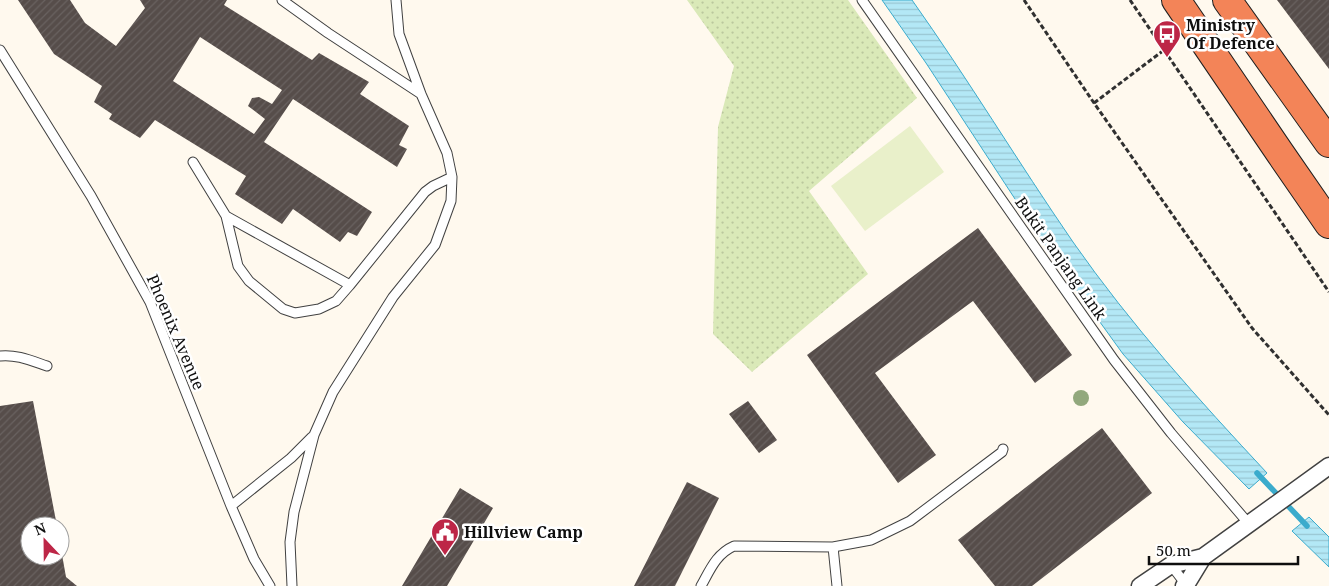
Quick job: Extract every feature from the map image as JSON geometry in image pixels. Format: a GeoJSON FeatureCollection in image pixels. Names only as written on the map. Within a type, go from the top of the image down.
{"type":"FeatureCollection","features":[{"type":"Feature","properties":{"kind":"highway"},"geometry":{"type":"LineString","coordinates":[[1176,0],[1329,224]]}},
{"type":"Feature","properties":{"kind":"highway"},"geometry":{"type":"LineString","coordinates":[[1227,0],[1325,128]]}},
{"type":"Feature","properties":{"kind":"street"},"geometry":{"type":"LineString","coordinates":[[1140,586],[1171,565],[1203,557],[1329,466]]}},
{"type":"Feature","properties":{"kind":"street"},"geometry":{"type":"LineString","coordinates":[[1186,586],[1203,557]]}},
{"type":"Feature","properties":{"kind":"lane"},"geometry":{"type":"LineString","coordinates":[[282,0],[328,33],[421,94]]}},
{"type":"Feature","properties":{"kind":"lane"},"geometry":{"type":"LineString","coordinates":[[292,586],[290,542],[294,512],[314,435],[333,392],[393,297],[435,245],[451,201],[452,177],[447,152],[421,94],[398,34],[396,0]]}},
{"type":"Feature","properties":{"kind":"lane","name":"Bukit Panjang Link"},"geometry":{"type":"LineString","coordinates":[[862,0],[1114,360],[1171,433],[1249,524]]}},
{"type":"Feature","properties":{"kind":"lane","name":"Phoenix Avenue"},"geometry":{"type":"LineString","coordinates":[[0,50],[91,196],[150,302],[231,506],[254,559],[270,586]]}},
{"type":"Feature","properties":{"kind":"lane"},"geometry":{"type":"LineString","coordinates":[[193,162],[226,216],[238,266],[249,281],[283,309],[295,313],[319,309],[336,301],[425,192],[452,177]]}},
{"type":"Feature","properties":{"kind":"lane"},"geometry":{"type":"LineString","coordinates":[[226,216],[350,285]]}},
{"type":"Feature","properties":{"kind":"lane"},"geometry":{"type":"LineString","coordinates":[[0,356],[22,357],[47,366]]}},
{"type":"Feature","properties":{"kind":"lane"},"geometry":{"type":"LineString","coordinates":[[231,506],[291,458],[314,435]]}},
{"type":"Feature","properties":{"kind":"lane"},"geometry":{"type":"LineString","coordinates":[[701,586],[715,560],[725,550],[734,546],[833,547],[871,540],[910,521],[1002,452],[1003,449]]}},
{"type":"Feature","properties":{"kind":"lane"},"geometry":{"type":"LineString","coordinates":[[833,547],[837,586]]}},
{"type":"Feature","properties":{"kind":"lane"},"geometry":{"type":"LineString","coordinates":[[1171,565],[1186,586]]}},
{"type":"Feature","properties":{"kind":"path"},"geometry":{"type":"LineString","coordinates":[[1024,0],[1252,328],[1329,415]]}},
{"type":"Feature","properties":{"kind":"path"},"geometry":{"type":"LineString","coordinates":[[1130,0],[1329,292]]}},
{"type":"Feature","properties":{"kind":"path"},"geometry":{"type":"LineString","coordinates":[[1094,103],[1164,50]]}},
{"type":"Feature","properties":{"kind":"green space"},"geometry":{"type":"Polygon","coordinates":[[[687,0],[848,0],[917,98],[809,191],[868,274],[752,372],[713,334],[718,127],[734,66],[687,0]]]}},
{"type":"Feature","properties":{"kind":"green space"},"geometry":{"type":"Polygon","coordinates":[[[910,126],[944,172],[865,231],[831,186],[910,126]]]}},
{"type":"Feature","properties":{"kind":"water"},"geometry":{"type":"Polygon","coordinates":[[[882,0],[912,0],[1095,273],[1166,361],[1267,473],[1249,489],[1183,422],[1123,354],[1053,257],[926,63],[882,0]]]}},
{"type":"Feature","properties":{"kind":"water"},"geometry":{"type":"Polygon","coordinates":[[[1309,517],[1329,537],[1329,567],[1292,531],[1309,517]]]}},
{"type":"Feature","properties":{"kind":"building"},"geometry":{"type":"Polygon","coordinates":[[[18,0],[70,0],[85,23],[116,46],[145,8],[140,0],[227,0],[224,5],[312,60],[319,53],[369,82],[360,94],[409,126],[399,145],[407,149],[397,167],[293,99],[264,142],[372,212],[357,236],[348,232],[340,242],[293,209],[282,224],[235,194],[246,176],[155,120],[140,138],[109,119],[112,114],[94,102],[102,86],[54,54],[18,0]],[[200,37],[173,81],[254,134],[265,119],[248,106],[252,98],[259,97],[272,104],[282,90],[200,37]]]}},
{"type":"Feature","properties":{"kind":"building"},"geometry":{"type":"Polygon","coordinates":[[[1277,0],[1329,0],[1329,69],[1277,0]]]}},
{"type":"Feature","properties":{"kind":"building"},"geometry":{"type":"Polygon","coordinates":[[[978,228],[1072,355],[1035,383],[973,301],[875,373],[936,455],[898,483],[807,355],[978,228]]]}},
{"type":"Feature","properties":{"kind":"building"},"geometry":{"type":"Polygon","coordinates":[[[33,401],[55,516],[20,516],[20,566],[64,566],[66,577],[77,586],[0,586],[0,406],[33,401]]]}},
{"type":"Feature","properties":{"kind":"building"},"geometry":{"type":"Polygon","coordinates":[[[748,401],[777,440],[759,453],[729,414],[748,401]]]}},
{"type":"Feature","properties":{"kind":"building"},"geometry":{"type":"Polygon","coordinates":[[[1102,428],[1152,493],[1032,586],[995,586],[958,540],[1102,428]]]}},
{"type":"Feature","properties":{"kind":"building"},"geometry":{"type":"Polygon","coordinates":[[[687,482],[719,498],[675,586],[634,586],[687,482]]]}},
{"type":"Feature","properties":{"kind":"building"},"geometry":{"type":"Polygon","coordinates":[[[460,488],[493,508],[447,586],[402,586],[460,488]]]}},
{"type":"Feature","properties":{"kind":"waterway"},"geometry":{"type":"LineString","coordinates":[[1257,473],[1307,526]]}},
{"type":"Feature","properties":{"kind":"place","name":"Ministry Of Defence"},"geometry":{"type":"Point","coordinates":[1167,58]}},
{"type":"Feature","properties":{"kind":"place","name":"Hillview Camp"},"geometry":{"type":"Point","coordinates":[445,556]}}]}
